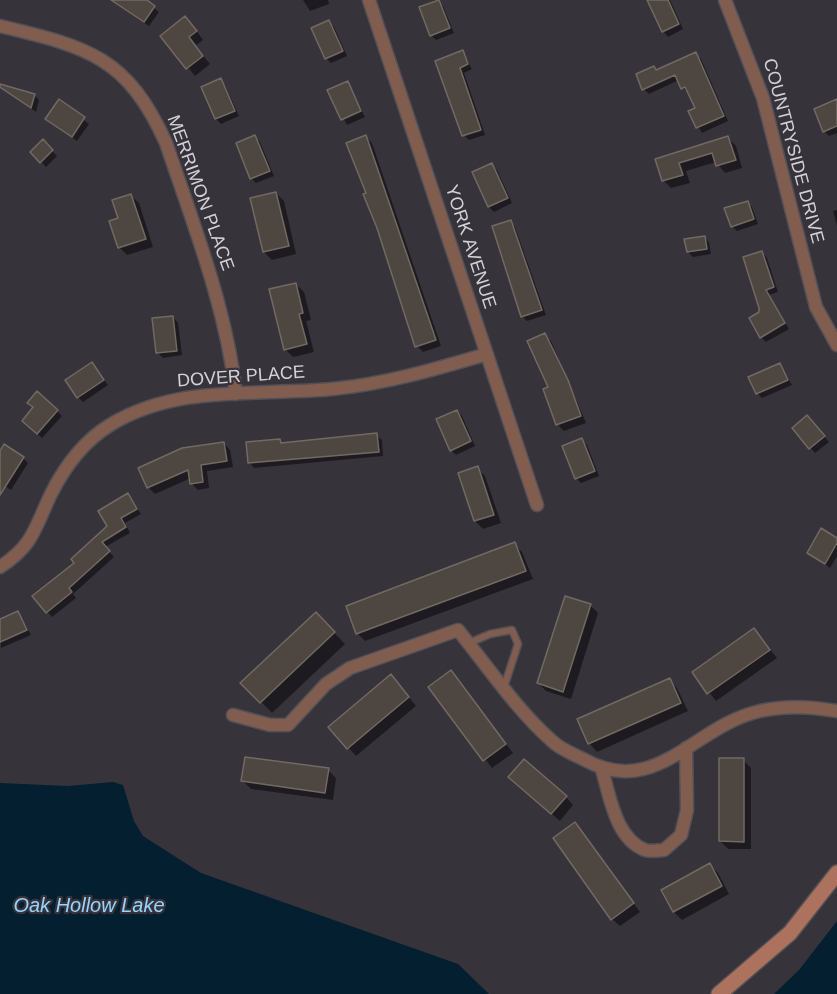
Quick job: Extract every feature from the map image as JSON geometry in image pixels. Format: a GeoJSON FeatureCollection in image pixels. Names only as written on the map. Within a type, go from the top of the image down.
{"type":"FeatureCollection","features":[{"type":"Feature","properties":{"kind":"street","name":"YORK AVENUE"},"geometry":{"type":"LineString","coordinates":[[369,0],[537,505]]}},
{"type":"Feature","properties":{"kind":"street","name":"COUNTRYSIDE DRIVE"},"geometry":{"type":"LineString","coordinates":[[725,0],[763,98],[816,307],[837,345]]}},
{"type":"Feature","properties":{"kind":"street","name":"MERRIMON PLACE"},"geometry":{"type":"LineString","coordinates":[[0,26],[60,40],[91,52],[119,70],[138,90],[155,118],[166,143],[221,309],[231,349],[236,394]]}},
{"type":"Feature","properties":{"kind":"street","name":"DOVER PLACE"},"geometry":{"type":"LineString","coordinates":[[0,567],[28,543],[41,523],[51,495],[65,469],[84,446],[107,427],[139,409],[167,400],[331,389],[382,383],[487,354]]}},
{"type":"Feature","properties":{"kind":"street"},"geometry":{"type":"LineString","coordinates":[[233,715],[270,725],[288,725],[326,684],[350,668],[458,630],[504,687],[554,743],[602,770],[614,773],[643,771],[715,730],[759,711],[803,705],[837,711]]}},
{"type":"Feature","properties":{"kind":"street"},"geometry":{"type":"LineString","coordinates":[[602,770],[616,816],[626,836],[646,850],[664,850],[681,835],[687,810],[686,748]]}},
{"type":"Feature","properties":{"kind":"street"},"geometry":{"type":"LineString","coordinates":[[719,994],[790,933],[837,873]]}},
{"type":"Feature","properties":{"kind":"lane"},"geometry":{"type":"LineString","coordinates":[[469,643],[490,634],[512,630],[518,644],[504,687]]}},
{"type":"Feature","properties":{"kind":"water","name":"Oak Hollow Lake"},"geometry":{"type":"Polygon","coordinates":[[[113,782],[123,785],[134,821],[143,836],[201,873],[458,964],[489,994],[0,994],[0,783],[68,786],[113,782]]]}},
{"type":"Feature","properties":{"kind":"water"},"geometry":{"type":"Polygon","coordinates":[[[837,921],[837,994],[774,994],[799,970],[837,921]]]}},
{"type":"Feature","properties":{"kind":"building"},"geometry":{"type":"Polygon","coordinates":[[[111,0],[147,0],[155,6],[144,22],[111,0]]]}},
{"type":"Feature","properties":{"kind":"building"},"geometry":{"type":"Polygon","coordinates":[[[439,0],[450,28],[430,36],[419,7],[439,0]]]}},
{"type":"Feature","properties":{"kind":"building"},"geometry":{"type":"Polygon","coordinates":[[[647,0],[668,0],[679,24],[662,32],[647,0]]]}},
{"type":"Feature","properties":{"kind":"building"},"geometry":{"type":"Polygon","coordinates":[[[185,16],[197,31],[189,37],[203,56],[186,69],[160,36],[185,16]]]}},
{"type":"Feature","properties":{"kind":"building"},"geometry":{"type":"Polygon","coordinates":[[[329,20],[343,51],[325,59],[311,28],[329,20]]]}},
{"type":"Feature","properties":{"kind":"building"},"geometry":{"type":"Polygon","coordinates":[[[463,50],[468,64],[460,68],[481,130],[462,136],[435,61],[463,50]]]}},
{"type":"Feature","properties":{"kind":"building"},"geometry":{"type":"Polygon","coordinates":[[[696,52],[724,116],[696,128],[688,111],[695,108],[685,87],[681,89],[675,75],[642,90],[636,74],[654,66],[656,70],[696,52]]]}},
{"type":"Feature","properties":{"kind":"building"},"geometry":{"type":"Polygon","coordinates":[[[221,78],[235,111],[215,119],[201,87],[221,78]]]}},
{"type":"Feature","properties":{"kind":"building"},"geometry":{"type":"Polygon","coordinates":[[[348,81],[361,111],[341,120],[327,90],[348,81]]]}},
{"type":"Feature","properties":{"kind":"building"},"geometry":{"type":"Polygon","coordinates":[[[0,84],[35,94],[31,108],[0,87],[0,84]]]}},
{"type":"Feature","properties":{"kind":"building"},"geometry":{"type":"Polygon","coordinates":[[[59,99],[85,117],[72,137],[45,119],[59,99]]]}},
{"type":"Feature","properties":{"kind":"building"},"geometry":{"type":"Polygon","coordinates":[[[837,99],[837,126],[823,132],[814,109],[837,99]]]}},
{"type":"Feature","properties":{"kind":"building"},"geometry":{"type":"Polygon","coordinates":[[[255,135],[270,171],[250,179],[236,143],[255,135]]]}},
{"type":"Feature","properties":{"kind":"building"},"geometry":{"type":"Polygon","coordinates":[[[366,135],[436,340],[415,347],[377,228],[363,194],[366,193],[346,143],[366,135]]]}},
{"type":"Feature","properties":{"kind":"building"},"geometry":{"type":"Polygon","coordinates":[[[728,136],[736,160],[716,166],[712,153],[679,163],[683,175],[662,181],[655,159],[728,136]]]}},
{"type":"Feature","properties":{"kind":"building"},"geometry":{"type":"Polygon","coordinates":[[[43,139],[53,150],[40,163],[30,152],[43,139]]]}},
{"type":"Feature","properties":{"kind":"building"},"geometry":{"type":"Polygon","coordinates":[[[492,163],[508,198],[488,207],[472,172],[492,163]]]}},
{"type":"Feature","properties":{"kind":"building"},"geometry":{"type":"Polygon","coordinates":[[[276,192],[289,246],[263,252],[250,198],[276,192]]]}},
{"type":"Feature","properties":{"kind":"building"},"geometry":{"type":"Polygon","coordinates":[[[131,194],[146,239],[118,248],[109,221],[118,218],[112,200],[131,194]]]}},
{"type":"Feature","properties":{"kind":"building"},"geometry":{"type":"Polygon","coordinates":[[[748,201],[754,219],[731,227],[724,208],[748,201]]]}},
{"type":"Feature","properties":{"kind":"building"},"geometry":{"type":"Polygon","coordinates":[[[511,220],[542,310],[521,317],[492,226],[511,220]]]}},
{"type":"Feature","properties":{"kind":"building"},"geometry":{"type":"Polygon","coordinates":[[[705,236],[707,249],[687,252],[684,239],[705,236]]]}},
{"type":"Feature","properties":{"kind":"building"},"geometry":{"type":"Polygon","coordinates":[[[762,251],[774,287],[766,290],[785,323],[760,338],[749,318],[759,312],[759,308],[743,257],[762,251]]]}},
{"type":"Feature","properties":{"kind":"building"},"geometry":{"type":"Polygon","coordinates":[[[296,283],[303,313],[299,314],[307,344],[284,350],[269,289],[296,283]]]}},
{"type":"Feature","properties":{"kind":"building"},"geometry":{"type":"Polygon","coordinates":[[[173,316],[177,351],[156,353],[152,318],[173,316]]]}},
{"type":"Feature","properties":{"kind":"building"},"geometry":{"type":"Polygon","coordinates":[[[545,333],[568,380],[581,416],[556,425],[543,389],[548,387],[527,341],[545,333]]]}},
{"type":"Feature","properties":{"kind":"building"},"geometry":{"type":"Polygon","coordinates":[[[92,362],[104,380],[77,398],[65,380],[92,362]]]}},
{"type":"Feature","properties":{"kind":"building"},"geometry":{"type":"Polygon","coordinates":[[[780,363],[788,380],[756,394],[748,377],[780,363]]]}},
{"type":"Feature","properties":{"kind":"building"},"geometry":{"type":"Polygon","coordinates":[[[37,391],[58,410],[37,434],[22,421],[33,407],[27,403],[37,391]]]}},
{"type":"Feature","properties":{"kind":"building"},"geometry":{"type":"Polygon","coordinates":[[[457,410],[471,441],[450,451],[436,419],[457,410]]]}},
{"type":"Feature","properties":{"kind":"building"},"geometry":{"type":"Polygon","coordinates":[[[807,415],[825,436],[809,449],[792,428],[807,415]]]}},
{"type":"Feature","properties":{"kind":"building"},"geometry":{"type":"Polygon","coordinates":[[[377,433],[379,452],[248,463],[246,442],[280,439],[281,443],[377,433]]]}},
{"type":"Feature","properties":{"kind":"building"},"geometry":{"type":"Polygon","coordinates":[[[582,438],[595,471],[575,479],[562,446],[582,438]]]}},
{"type":"Feature","properties":{"kind":"building"},"geometry":{"type":"Polygon","coordinates":[[[224,442],[227,461],[201,465],[203,482],[190,484],[188,470],[147,488],[138,468],[182,448],[224,442]]]}},
{"type":"Feature","properties":{"kind":"building"},"geometry":{"type":"Polygon","coordinates":[[[4,444],[24,457],[0,495],[0,451],[4,444]]]}},
{"type":"Feature","properties":{"kind":"building"},"geometry":{"type":"Polygon","coordinates":[[[478,466],[494,515],[474,521],[458,473],[478,466]]]}},
{"type":"Feature","properties":{"kind":"building"},"geometry":{"type":"Polygon","coordinates":[[[128,493],[137,509],[121,518],[126,527],[102,542],[110,551],[69,588],[72,592],[46,613],[32,596],[74,563],[71,559],[107,526],[98,511],[128,493]]]}},
{"type":"Feature","properties":{"kind":"building"},"geometry":{"type":"Polygon","coordinates":[[[821,528],[837,538],[837,543],[825,564],[807,553],[821,528]]]}},
{"type":"Feature","properties":{"kind":"building"},"geometry":{"type":"Polygon","coordinates":[[[515,542],[526,571],[356,634],[346,606],[515,542]]]}},
{"type":"Feature","properties":{"kind":"building"},"geometry":{"type":"Polygon","coordinates":[[[565,596],[591,604],[563,692],[537,683],[565,596]]]}},
{"type":"Feature","properties":{"kind":"building"},"geometry":{"type":"Polygon","coordinates":[[[18,611],[27,630],[0,642],[0,619],[18,611]]]}},
{"type":"Feature","properties":{"kind":"building"},"geometry":{"type":"Polygon","coordinates":[[[316,612],[335,632],[260,703],[240,683],[316,612]]]}},
{"type":"Feature","properties":{"kind":"building"},"geometry":{"type":"Polygon","coordinates":[[[754,628],[770,650],[707,694],[692,672],[754,628]]]}},
{"type":"Feature","properties":{"kind":"building"},"geometry":{"type":"Polygon","coordinates":[[[451,670],[506,744],[483,761],[428,687],[451,670]]]}},
{"type":"Feature","properties":{"kind":"building"},"geometry":{"type":"Polygon","coordinates":[[[391,674],[409,697],[347,749],[328,727],[391,674]]]}},
{"type":"Feature","properties":{"kind":"building"},"geometry":{"type":"Polygon","coordinates":[[[670,678],[681,703],[588,744],[577,719],[670,678]]]}},
{"type":"Feature","properties":{"kind":"building"},"geometry":{"type":"Polygon","coordinates":[[[245,757],[329,768],[325,793],[241,781],[245,757]]]}},
{"type":"Feature","properties":{"kind":"building"},"geometry":{"type":"Polygon","coordinates":[[[719,758],[744,758],[744,842],[719,841],[719,758]]]}},
{"type":"Feature","properties":{"kind":"building"},"geometry":{"type":"Polygon","coordinates":[[[524,759],[567,796],[551,814],[508,777],[524,759]]]}},
{"type":"Feature","properties":{"kind":"building"},"geometry":{"type":"Polygon","coordinates":[[[575,822],[634,903],[611,920],[553,838],[575,822]]]}},
{"type":"Feature","properties":{"kind":"building"},"geometry":{"type":"Polygon","coordinates":[[[710,863],[722,886],[673,912],[661,890],[710,863]]]}}]}
